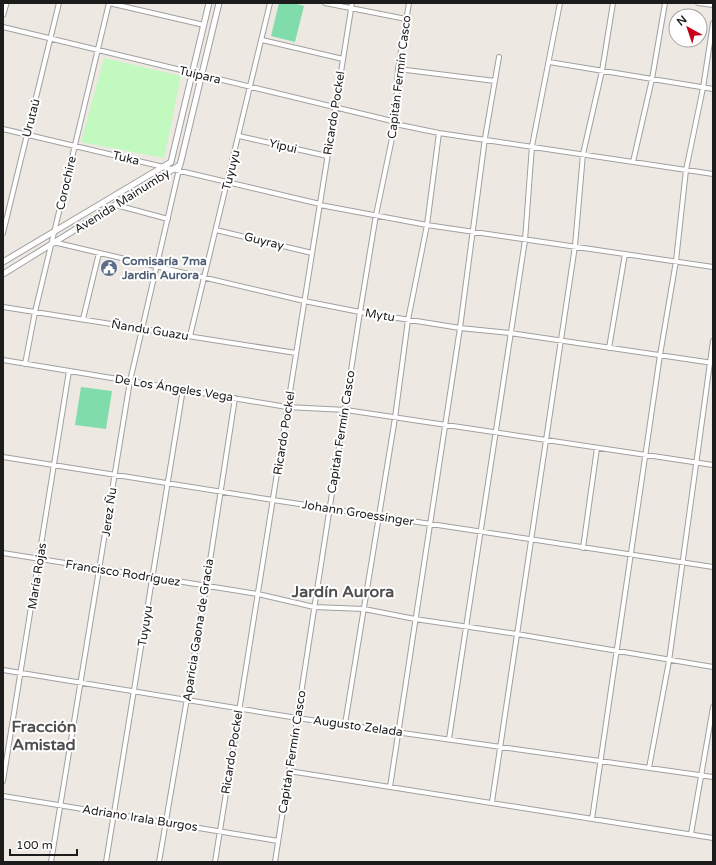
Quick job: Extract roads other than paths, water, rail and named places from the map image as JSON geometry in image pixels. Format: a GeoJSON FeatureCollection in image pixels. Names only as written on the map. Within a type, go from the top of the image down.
{"type":"FeatureCollection","features":[{"type":"Feature","properties":{"kind":"street"},"geometry":{"type":"LineString","coordinates":[[3,14],[6,3]]}},
{"type":"Feature","properties":{"kind":"street","name":"Urutaú"},"geometry":{"type":"LineString","coordinates":[[3,233],[59,3]]}},
{"type":"Feature","properties":{"kind":"street"},"geometry":{"type":"LineString","coordinates":[[109,3],[204,25]]}},
{"type":"Feature","properties":{"kind":"street","name":"Corochire"},"geometry":{"type":"LineString","coordinates":[[25,364],[35,312],[53,243],[74,146],[109,3]]}},
{"type":"Feature","properties":{"kind":"street","name":"Avenida Mainumby"},"geometry":{"type":"LineString","coordinates":[[3,262],[171,162],[209,3]]}},
{"type":"Feature","properties":{"kind":"street","name":"Avenida Mainumby"},"geometry":{"type":"LineString","coordinates":[[3,274],[178,169],[203,76],[219,3]]}},
{"type":"Feature","properties":{"kind":"street","name":"Tuyuyu"},"geometry":{"type":"LineString","coordinates":[[190,336],[251,88],[270,3]]}},
{"type":"Feature","properties":{"kind":"street"},"geometry":{"type":"LineString","coordinates":[[325,3],[406,19]]}},
{"type":"Feature","properties":{"kind":"street","name":"Ricardo Pockel"},"geometry":{"type":"LineString","coordinates":[[215,862],[352,3]]}},
{"type":"Feature","properties":{"kind":"street","name":"Capitán Fermín Casco"},"geometry":{"type":"LineString","coordinates":[[275,862],[360,312],[376,215],[395,124],[398,69],[409,3]]}},
{"type":"Feature","properties":{"kind":"street"},"geometry":{"type":"LineString","coordinates":[[449,739],[525,240],[532,146],[560,3]]}},
{"type":"Feature","properties":{"kind":"street"},"geometry":{"type":"LineString","coordinates":[[492,802],[575,246],[583,154],[602,71],[613,3]]}},
{"type":"Feature","properties":{"kind":"street"},"geometry":{"type":"LineString","coordinates":[[633,162],[652,79],[665,3]]}},
{"type":"Feature","properties":{"kind":"street"},"geometry":{"type":"LineString","coordinates":[[698,3],[713,6]]}},
{"type":"Feature","properties":{"kind":"street"},"geometry":{"type":"LineString","coordinates":[[592,819],[660,355],[676,261],[686,170],[703,88],[713,23]]}},
{"type":"Feature","properties":{"kind":"street","name":"Tuipara"},"geometry":{"type":"LineString","coordinates":[[3,27],[192,74],[392,121],[395,124],[439,133],[485,138],[713,174]]}},
{"type":"Feature","properties":{"kind":"street"},"geometry":{"type":"LineString","coordinates":[[262,40],[343,59]]}},
{"type":"Feature","properties":{"kind":"street"},"geometry":{"type":"LineString","coordinates":[[390,787],[460,328],[485,138],[499,57]]}},
{"type":"Feature","properties":{"kind":"street"},"geometry":{"type":"LineString","coordinates":[[549,62],[713,89]]}},
{"type":"Feature","properties":{"kind":"street"},"geometry":{"type":"LineString","coordinates":[[398,69],[495,81]]}},
{"type":"Feature","properties":{"kind":"street","name":"Tuka"},"geometry":{"type":"LineString","coordinates":[[3,129],[162,167],[178,169],[227,183],[320,205],[525,240],[713,267]]}},
{"type":"Feature","properties":{"kind":"street"},"geometry":{"type":"LineString","coordinates":[[345,724],[395,418],[408,320],[427,224],[439,133]]}},
{"type":"Feature","properties":{"kind":"street","name":"Yipui"},"geometry":{"type":"LineString","coordinates":[[239,136],[327,156]]}},
{"type":"Feature","properties":{"kind":"street","name":"Jerez Ñu"},"geometry":{"type":"LineString","coordinates":[[51,862],[130,381],[141,328],[168,219],[178,169]]}},
{"type":"Feature","properties":{"kind":"street"},"geometry":{"type":"LineString","coordinates":[[116,205],[168,219]]}},
{"type":"Feature","properties":{"kind":"street","name":"Guyray"},"geometry":{"type":"LineString","coordinates":[[216,230],[312,253]]}},
{"type":"Feature","properties":{"kind":"street","name":"Mytu"},"geometry":{"type":"LineString","coordinates":[[53,243],[100,252],[304,301],[360,312],[460,328],[510,332],[560,341],[711,363]]}},
{"type":"Feature","properties":{"kind":"street"},"geometry":{"type":"LineString","coordinates":[[83,319],[100,252]]}},
{"type":"Feature","properties":{"kind":"street"},"geometry":{"type":"LineString","coordinates":[[609,348],[625,254]]}},
{"type":"Feature","properties":{"kind":"street","name":"Ñandu Guazu"},"geometry":{"type":"LineString","coordinates":[[3,307],[296,353]]}},
{"type":"Feature","properties":{"kind":"street"},"geometry":{"type":"LineString","coordinates":[[649,768],[669,661],[684,563],[713,341]]}},
{"type":"Feature","properties":{"kind":"street","name":"De Los Ángeles Vega"},"geometry":{"type":"LineString","coordinates":[[3,360],[287,407],[346,410],[713,465]]}},
{"type":"Feature","properties":{"kind":"street","name":"María Rojas"},"geometry":{"type":"LineString","coordinates":[[3,781],[69,371]]}},
{"type":"Feature","properties":{"kind":"street","name":"Tuyuyu"},"geometry":{"type":"LineString","coordinates":[[106,862],[166,483],[183,389]]}},
{"type":"Feature","properties":{"kind":"street","name":"Aparicia Gaona de Gracia"},"geometry":{"type":"LineString","coordinates":[[159,862],[206,587],[234,398]]}},
{"type":"Feature","properties":{"kind":"street"},"geometry":{"type":"LineString","coordinates":[[583,548],[597,448]]}},
{"type":"Feature","properties":{"kind":"street","name":"Johann Groessinger"},"geometry":{"type":"LineString","coordinates":[[3,457],[630,556],[713,567]]}},
{"type":"Feature","properties":{"kind":"street","name":"Francisco Rodríguez"},"geometry":{"type":"LineString","coordinates":[[3,553],[206,587],[258,594],[314,607],[364,609],[415,619],[517,634],[669,661],[713,667]]}},
{"type":"Feature","properties":{"kind":"street","name":"Augusto Zelada"},"geometry":{"type":"LineString","coordinates":[[3,670],[297,718],[713,777]]}},
{"type":"Feature","properties":{"kind":"street"},"geometry":{"type":"LineString","coordinates":[[691,834],[713,707]]}},
{"type":"Feature","properties":{"kind":"street"},"geometry":{"type":"LineString","coordinates":[[289,771],[713,838]]}},
{"type":"Feature","properties":{"kind":"street","name":"Adriano Irala Burgos"},"geometry":{"type":"LineString","coordinates":[[3,796],[278,841]]}},
{"type":"Feature","properties":{"kind":"place","name":"Comisaría 7ma Jardin Aurora"},"geometry":{"type":"Point","coordinates":[109,268]}},
{"type":"Feature","properties":{"kind":"district","name":"Jardín Aurora"},"geometry":{"type":"Point","coordinates":[343,592]}},
{"type":"Feature","properties":{"kind":"district","name":"Fracción Amistad"},"geometry":{"type":"Point","coordinates":[44,736]}}]}
